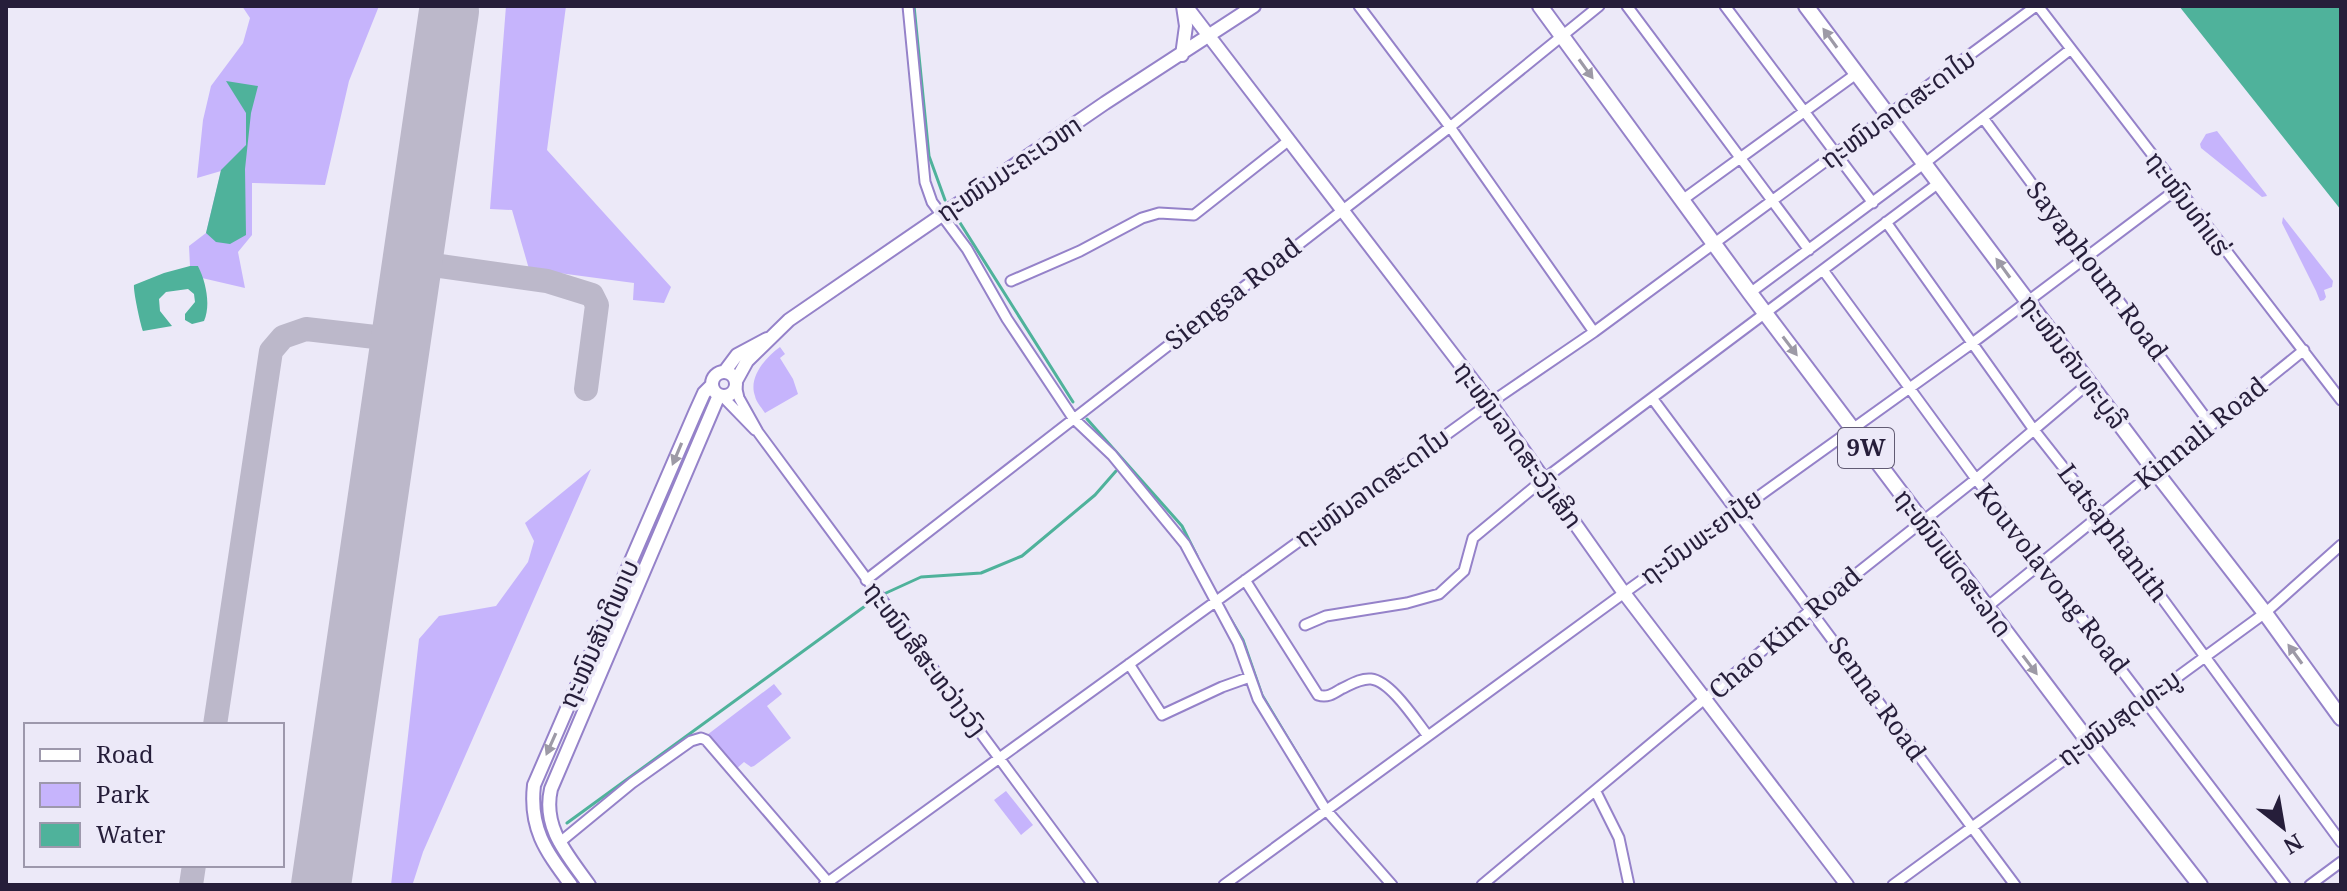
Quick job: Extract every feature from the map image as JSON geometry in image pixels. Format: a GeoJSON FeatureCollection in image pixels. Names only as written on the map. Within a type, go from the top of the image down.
{"type":"FeatureCollection","features":[{"type":"Feature","properties":{"kind":"main road","name":"ຖະໜົນເພັດສະລາດ"},"geometry":{"type":"LineString","coordinates":[[1540,6],[1713,244],[2200,885]]}},
{"type":"Feature","properties":{"kind":"main road","name":"ຖະໜົນຄັນທະບູລີ"},"geometry":{"type":"LineString","coordinates":[[1806,6],[2341,718]]}},
{"type":"Feature","properties":{"kind":"street"},"geometry":{"type":"LineString","coordinates":[[908,6],[925,182],[932,202],[967,249],[1007,319],[1073,418],[1112,455],[1185,544],[1238,643],[1258,699],[1326,810],[1392,885]]}},
{"type":"Feature","properties":{"kind":"street"},"geometry":{"type":"LineString","coordinates":[[1182,55],[1186,26],[1184,6]]}},
{"type":"Feature","properties":{"kind":"street","name":"ຖະໜົນລາດສະວົງເສິກ"},"geometry":{"type":"LineString","coordinates":[[1184,6],[1490,403],[1624,593],[1847,885]]}},
{"type":"Feature","properties":{"kind":"street","name":"ຖະໜົນມະຄະເວຫາ"},"geometry":{"type":"LineString","coordinates":[[770,339],[789,320],[1254,6]]}},
{"type":"Feature","properties":{"kind":"street"},"geometry":{"type":"LineString","coordinates":[[1359,6],[1450,127],[1594,332]]}},
{"type":"Feature","properties":{"kind":"street","name":"Siengsa Road"},"geometry":{"type":"LineString","coordinates":[[866,580],[1450,127],[1599,6]]}},
{"type":"Feature","properties":{"kind":"street"},"geometry":{"type":"LineString","coordinates":[[1627,6],[1809,250]]}},
{"type":"Feature","properties":{"kind":"street"},"geometry":{"type":"LineString","coordinates":[[1725,6],[1873,203]]}},
{"type":"Feature","properties":{"kind":"street","name":"ຖະໜົນທ່າແຮ່"},"geometry":{"type":"LineString","coordinates":[[2037,6],[2341,400]]}},
{"type":"Feature","properties":{"kind":"street","name":"ຖະໜົນລາດສະດາໄນ"},"geometry":{"type":"LineString","coordinates":[[826,884],[1490,403],[1594,332],[2037,6]]}},
{"type":"Feature","properties":{"kind":"street"},"geometry":{"type":"LineString","coordinates":[[1750,293],[1873,203],[2071,49]]}},
{"type":"Feature","properties":{"kind":"street"},"geometry":{"type":"LineString","coordinates":[[1681,201],[1856,74]]}},
{"type":"Feature","properties":{"kind":"street","name":"Sayaphoum Road"},"geometry":{"type":"LineString","coordinates":[[1983,118],[2211,425]]}},
{"type":"Feature","properties":{"kind":"street"},"geometry":{"type":"LineString","coordinates":[[1011,281],[1080,251],[1142,218],[1159,213],[1194,215],[1288,141]]}},
{"type":"Feature","properties":{"kind":"street"},"geometry":{"type":"LineString","coordinates":[[1305,625],[1326,616],[1407,603],[1439,594],[1464,571],[1473,538],[1544,479],[1940,182]]}},
{"type":"Feature","properties":{"kind":"street","name":"ຖະນົນພະຍາປຸ້ຍ"},"geometry":{"type":"LineString","coordinates":[[1224,885],[1971,344],[2177,189]]}},
{"type":"Feature","properties":{"kind":"street","name":"Latsaphanith"},"geometry":{"type":"LineString","coordinates":[[1886,222],[2034,430],[2101,515],[2341,842]]}},
{"type":"Feature","properties":{"kind":"street","name":"Kouvolavong Road"},"geometry":{"type":"LineString","coordinates":[[1823,270],[1976,479],[2285,885]]}},
{"type":"Feature","properties":{"kind":"street"},"geometry":{"type":"LineString","coordinates":[[758,432],[747,425],[718,392],[714,377],[725,371],[737,355],[759,341],[770,339]]}},
{"type":"Feature","properties":{"kind":"street"},"geometry":{"type":"LineString","coordinates":[[718,392],[730,394],[747,361],[770,339]]}},
{"type":"Feature","properties":{"kind":"street","name":"Kinnali Road"},"geometry":{"type":"LineString","coordinates":[[1987,607],[2304,350]]}},
{"type":"Feature","properties":{"kind":"street"},"geometry":{"type":"LineString","coordinates":[[725,371],[732,374],[739,398],[758,432]]}},
{"type":"Feature","properties":{"kind":"street","name":"Chao Kim Road"},"geometry":{"type":"LineString","coordinates":[[1482,885],[2089,383]]}},
{"type":"Feature","properties":{"kind":"street","name":"ຖະໜົນສັນຕິພາບ"},"geometry":{"type":"LineString","coordinates":[[571,885],[546,851],[537,831],[532,806],[534,785],[704,393],[718,392],[557,771],[547,806],[559,843],[589,885]]}},
{"type":"Feature","properties":{"kind":"street","name":"Senna Road"},"geometry":{"type":"LineString","coordinates":[[1652,398],[2015,885]]}},
{"type":"Feature","properties":{"kind":"street","name":"ຖະໜົນສີສະຫວ່າງວົງ"},"geometry":{"type":"LineString","coordinates":[[758,432],[1093,885]]}},
{"type":"Feature","properties":{"kind":"street","name":"ຖະໜົນສຸດທະນູ"},"geometry":{"type":"LineString","coordinates":[[1893,885],[2265,613],[2341,545]]}},
{"type":"Feature","properties":{"kind":"street"},"geometry":{"type":"LineString","coordinates":[[1245,580],[1318,695],[1327,697],[1361,679],[1373,678],[1397,697],[1428,736]]}},
{"type":"Feature","properties":{"kind":"street"},"geometry":{"type":"LineString","coordinates":[[1129,664],[1162,715],[1250,677]]}},
{"type":"Feature","properties":{"kind":"street"},"geometry":{"type":"LineString","coordinates":[[559,843],[632,783],[691,741],[701,738],[706,740],[826,884]]}},
{"type":"Feature","properties":{"kind":"street"},"geometry":{"type":"LineString","coordinates":[[1596,792],[1619,838],[1629,885]]}},
{"type":"Feature","properties":{"kind":"street"},"geometry":{"type":"LineString","coordinates":[[2310,885],[2341,862]]}},
{"type":"Feature","properties":{"kind":"green space"},"geometry":{"type":"Polygon","coordinates":[[[242,6],[379,6],[349,81],[325,185],[252,183],[252,235],[238,252],[245,288],[202,278],[198,266],[190,266],[189,246],[206,233],[221,171],[197,178],[203,120],[211,86],[243,43],[250,18],[242,6]]]}},
{"type":"Feature","properties":{"kind":"green space"},"geometry":{"type":"Polygon","coordinates":[[[506,6],[566,6],[547,150],[671,287],[664,303],[633,300],[634,283],[529,269],[512,210],[490,209],[506,6]]]}},
{"type":"Feature","properties":{"kind":"green space"},"geometry":{"type":"Polygon","coordinates":[[[2217,131],[2267,196],[2262,197],[2201,148],[2206,134],[2217,131]]]}},
{"type":"Feature","properties":{"kind":"green space"},"geometry":{"type":"Polygon","coordinates":[[[2283,217],[2333,281],[2332,287],[2324,290],[2324,300],[2320,301],[2282,223],[2283,217]]]}},
{"type":"Feature","properties":{"kind":"green space"},"geometry":{"type":"Polygon","coordinates":[[[780,347],[785,354],[780,358],[798,394],[765,413],[756,398],[754,382],[764,362],[780,347]]]}},
{"type":"Feature","properties":{"kind":"green space"},"geometry":{"type":"Polygon","coordinates":[[[591,469],[423,852],[413,883],[391,885],[419,639],[439,616],[496,606],[528,562],[534,541],[525,523],[591,469]]]}},
{"type":"Feature","properties":{"kind":"green space"},"geometry":{"type":"Polygon","coordinates":[[[774,684],[782,694],[767,706],[791,738],[754,766],[744,762],[735,770],[707,735],[774,684]]]}},
{"type":"Feature","properties":{"kind":"green space"},"geometry":{"type":"Polygon","coordinates":[[[1006,791],[1033,825],[1021,835],[994,800],[1006,791]]]}},
{"type":"Feature","properties":{"kind":"water"},"geometry":{"type":"Polygon","coordinates":[[[2179,6],[2341,6],[2341,210],[2179,6]]]}},
{"type":"Feature","properties":{"kind":"water"},"geometry":{"type":"Polygon","coordinates":[[[226,81],[258,86],[251,113],[245,169],[246,235],[230,244],[216,242],[206,233],[221,170],[246,145],[246,113],[226,81]]]}},
{"type":"Feature","properties":{"kind":"water"},"geometry":{"type":"Polygon","coordinates":[[[198,266],[205,286],[207,308],[204,321],[192,324],[185,320],[185,314],[195,302],[194,294],[188,289],[166,292],[159,299],[160,311],[172,326],[143,331],[134,285],[198,266]]]}},
{"type":"Feature","properties":{"kind":"waterway"},"geometry":{"type":"LineString","coordinates":[[914,6],[929,156],[945,200]]}},
{"type":"Feature","properties":{"kind":"waterway"},"geometry":{"type":"LineString","coordinates":[[957,218],[1073,402]]}},
{"type":"Feature","properties":{"kind":"waterway"},"geometry":{"type":"LineString","coordinates":[[1087,419],[1182,526],[1197,556]]}},
{"type":"Feature","properties":{"kind":"waterway"},"geometry":{"type":"LineString","coordinates":[[886,593],[921,577],[981,573],[1022,556],[1095,495],[1116,471]]}},
{"type":"Feature","properties":{"kind":"waterway"},"geometry":{"type":"LineString","coordinates":[[567,823],[872,601]]}},
{"type":"Feature","properties":{"kind":"waterway"},"geometry":{"type":"LineString","coordinates":[[1230,618],[1243,640],[1262,695],[1316,785]]}},
{"type":"Feature","properties":{"kind":"taxiway"},"geometry":{"type":"LineString","coordinates":[[412,262],[547,281],[592,295],[597,305],[586,389]]}},
{"type":"Feature","properties":{"kind":"taxiway"},"geometry":{"type":"LineString","coordinates":[[215,723],[271,351],[283,337],[306,329],[401,340]]}},
{"type":"Feature","properties":{"kind":"taxiway"},"geometry":{"type":"LineString","coordinates":[[191,885],[194,867]]}},
{"type":"Feature","properties":{"kind":"runway"},"geometry":{"type":"LineString","coordinates":[[321,885],[449,11]]}}]}
